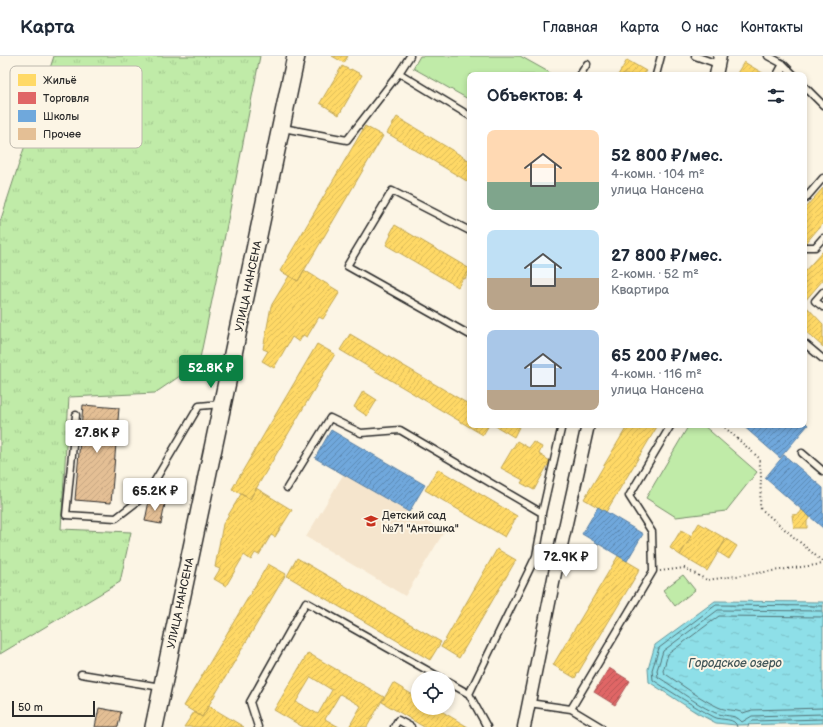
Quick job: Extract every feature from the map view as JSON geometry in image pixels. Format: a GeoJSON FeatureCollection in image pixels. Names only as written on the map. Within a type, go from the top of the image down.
{"type":"FeatureCollection","features":[{"type":"Feature","properties":{"kind":"street","name":"УЛИЦА НАНСЕНА"},"geometry":{"type":"LineString","coordinates":[[154,727],[296,56]]}},
{"type":"Feature","properties":{"kind":"street"},"geometry":{"type":"LineString","coordinates":[[524,727],[556,568],[587,428]]}},
{"type":"Feature","properties":{"kind":"lane"},"geometry":{"type":"LineString","coordinates":[[281,128],[347,140],[400,72],[410,56]]}},
{"type":"Feature","properties":{"kind":"lane"},"geometry":{"type":"LineString","coordinates":[[657,72],[662,56]]}},
{"type":"Feature","properties":{"kind":"lane"},"geometry":{"type":"LineString","coordinates":[[695,56],[718,65]]}},
{"type":"Feature","properties":{"kind":"lane"},"geometry":{"type":"LineString","coordinates":[[768,56],[783,64],[791,72]]}},
{"type":"Feature","properties":{"kind":"lane"},"geometry":{"type":"LineString","coordinates":[[582,72],[587,64]]}},
{"type":"Feature","properties":{"kind":"lane"},"geometry":{"type":"LineString","coordinates":[[779,72],[783,64]]}},
{"type":"Feature","properties":{"kind":"lane"},"geometry":{"type":"LineString","coordinates":[[782,72],[783,64]]}},
{"type":"Feature","properties":{"kind":"lane"},"geometry":{"type":"LineString","coordinates":[[400,72],[467,114]]}},
{"type":"Feature","properties":{"kind":"lane"},"geometry":{"type":"LineString","coordinates":[[807,89],[823,105]]}},
{"type":"Feature","properties":{"kind":"lane"},"geometry":{"type":"LineString","coordinates":[[807,197],[823,178]]}},
{"type":"Feature","properties":{"kind":"lane"},"geometry":{"type":"LineString","coordinates":[[467,229],[392,191],[347,266],[467,333]]}},
{"type":"Feature","properties":{"kind":"lane"},"geometry":{"type":"LineString","coordinates":[[807,247],[815,247],[823,238]]}},
{"type":"Feature","properties":{"kind":"lane"},"geometry":{"type":"LineString","coordinates":[[823,292],[815,301],[823,308]]}},
{"type":"Feature","properties":{"kind":"lane"},"geometry":{"type":"LineString","coordinates":[[807,346],[823,359]]}},
{"type":"Feature","properties":{"kind":"lane"},"geometry":{"type":"LineString","coordinates":[[76,415],[66,515],[116,518],[147,494],[199,406],[223,404]]}},
{"type":"Feature","properties":{"kind":"lane"},"geometry":{"type":"LineString","coordinates":[[287,488],[330,418],[362,433],[400,430],[542,513]]}},
{"type":"Feature","properties":{"kind":"lane"},"geometry":{"type":"LineString","coordinates":[[469,694],[536,556],[541,529],[542,513],[561,428]]}},
{"type":"Feature","properties":{"kind":"lane"},"geometry":{"type":"LineString","coordinates":[[571,709],[653,571],[652,532],[629,496],[669,428]]}},
{"type":"Feature","properties":{"kind":"lane"},"geometry":{"type":"LineString","coordinates":[[802,453],[823,471]]}},
{"type":"Feature","properties":{"kind":"lane"},"geometry":{"type":"LineString","coordinates":[[536,556],[556,568]]}},
{"type":"Feature","properties":{"kind":"lane"},"geometry":{"type":"LineString","coordinates":[[258,727],[250,702],[306,602],[429,671]]}},
{"type":"Feature","properties":{"kind":"lane"},"geometry":{"type":"LineString","coordinates":[[81,674],[162,688]]}},
{"type":"Feature","properties":{"kind":"lane"},"geometry":{"type":"LineString","coordinates":[[455,686],[469,694],[487,727]]}},
{"type":"Feature","properties":{"kind":"lane"},"geometry":{"type":"LineString","coordinates":[[529,703],[571,709],[601,727]]}},
{"type":"Feature","properties":{"kind":"lane"},"geometry":{"type":"LineString","coordinates":[[394,727],[398,720],[411,727]]}},
{"type":"Feature","properties":{"kind":"path"},"geometry":{"type":"LineString","coordinates":[[725,428],[759,458],[761,475],[760,508],[823,563]]}},
{"type":"Feature","properties":{"kind":"path"},"geometry":{"type":"LineString","coordinates":[[653,571],[684,568],[707,580],[823,563]]}},
{"type":"Feature","properties":{"kind":"shaded area","name":"Детский сад №71 \"Антошка\""},"geometry":{"type":"Polygon","coordinates":[[[331,430],[425,485],[410,511],[444,532],[405,596],[306,537],[343,475],[315,458],[331,430]]]}},
{"type":"Feature","properties":{"kind":"green space"},"geometry":{"type":"Polygon","coordinates":[[[54,56],[260,56],[199,363],[155,393],[69,397],[61,529],[131,532],[120,582],[0,654],[0,222],[24,148],[142,148],[142,66],[51,66],[54,56]]]}},
{"type":"Feature","properties":{"kind":"green space"},"geometry":{"type":"Polygon","coordinates":[[[420,56],[520,56],[549,72],[467,72],[467,98],[413,68],[420,56]]]}},
{"type":"Feature","properties":{"kind":"green space"},"geometry":{"type":"Polygon","coordinates":[[[687,428],[706,428],[757,472],[726,511],[676,517],[646,498],[687,428]]]}},
{"type":"Feature","properties":{"kind":"green space"},"geometry":{"type":"Polygon","coordinates":[[[683,575],[695,590],[675,606],[663,590],[683,575]]]}},
{"type":"Feature","properties":{"kind":"water","name":"Городское озеро"},"geometry":{"type":"Polygon","coordinates":[[[715,601],[823,602],[823,723],[736,725],[716,723],[697,713],[649,682],[648,669],[655,645],[715,601]]]}},
{"type":"Feature","properties":{"kind":"building: Жильё"},"geometry":{"type":"Polygon","coordinates":[[[332,56],[348,56],[344,63],[332,56]]]}},
{"type":"Feature","properties":{"kind":"building: Жильё"},"geometry":{"type":"Polygon","coordinates":[[[627,60],[646,71],[645,72],[620,72],[627,60]]]}},
{"type":"Feature","properties":{"kind":"building: Жильё"},"geometry":{"type":"Polygon","coordinates":[[[744,62],[761,72],[738,72],[744,62]]]}},
{"type":"Feature","properties":{"kind":"building: Жильё"},"geometry":{"type":"Polygon","coordinates":[[[342,66],[362,75],[339,115],[320,103],[342,66]]]}},
{"type":"Feature","properties":{"kind":"building: Жильё"},"geometry":{"type":"Polygon","coordinates":[[[397,117],[467,159],[467,181],[387,133],[397,117]]]}},
{"type":"Feature","properties":{"kind":"building: Жильё"},"geometry":{"type":"Polygon","coordinates":[[[365,126],[383,136],[298,281],[280,271],[365,126]]]}},
{"type":"Feature","properties":{"kind":"building: Жильё"},"geometry":{"type":"Polygon","coordinates":[[[823,188],[823,223],[807,242],[807,206],[823,188]]]}},
{"type":"Feature","properties":{"kind":"building: Жильё"},"geometry":{"type":"Polygon","coordinates":[[[395,225],[467,267],[467,275],[465,279],[463,278],[458,287],[386,245],[391,235],[390,234],[395,225]]]}},
{"type":"Feature","properties":{"kind":"building: Жильё"},"geometry":{"type":"Polygon","coordinates":[[[823,251],[823,280],[807,299],[807,269],[823,251]]]}},
{"type":"Feature","properties":{"kind":"building: Жильё"},"geometry":{"type":"Polygon","coordinates":[[[304,270],[340,292],[323,319],[319,317],[307,337],[303,335],[299,342],[292,337],[274,368],[262,361],[268,351],[263,349],[271,306],[289,276],[298,281],[304,270]]]}},
{"type":"Feature","properties":{"kind":"building: Жильё"},"geometry":{"type":"Polygon","coordinates":[[[807,307],[823,324],[823,347],[807,333],[807,307]]]}},
{"type":"Feature","properties":{"kind":"building: Жильё"},"geometry":{"type":"Polygon","coordinates":[[[350,334],[467,403],[467,425],[340,350],[350,334]]]}},
{"type":"Feature","properties":{"kind":"building: Жильё"},"geometry":{"type":"Polygon","coordinates":[[[317,344],[335,354],[250,499],[232,489],[317,344]]]}},
{"type":"Feature","properties":{"kind":"building: Жильё"},"geometry":{"type":"Polygon","coordinates":[[[363,391],[377,400],[367,416],[354,407],[363,391]]]}},
{"type":"Feature","properties":{"kind":"building: Жильё"},"geometry":{"type":"Polygon","coordinates":[[[471,428],[487,428],[483,435],[471,428]]]}},
{"type":"Feature","properties":{"kind":"building: Жильё"},"geometry":{"type":"Polygon","coordinates":[[[499,428],[518,428],[514,437],[499,428]]]}},
{"type":"Feature","properties":{"kind":"building: Жильё"},"geometry":{"type":"Polygon","coordinates":[[[626,428],[656,428],[606,512],[584,499],[626,428]]]}},
{"type":"Feature","properties":{"kind":"building: Жильё"},"geometry":{"type":"Polygon","coordinates":[[[517,441],[529,448],[533,442],[542,447],[539,454],[550,461],[534,490],[521,483],[523,480],[501,468],[517,441]]]}},
{"type":"Feature","properties":{"kind":"building: Жильё"},"geometry":{"type":"Polygon","coordinates":[[[438,469],[517,516],[505,537],[425,490],[438,469]]]}},
{"type":"Feature","properties":{"kind":"building: Жильё"},"geometry":{"type":"Polygon","coordinates":[[[256,488],[292,510],[275,537],[271,535],[259,555],[255,553],[251,560],[244,555],[226,586],[214,579],[220,569],[215,567],[223,524],[241,494],[250,499],[256,488]]]}},
{"type":"Feature","properties":{"kind":"building: Жильё"},"geometry":{"type":"Polygon","coordinates":[[[802,510],[810,517],[807,521],[807,528],[794,528],[792,515],[799,514],[802,510]]]}},
{"type":"Feature","properties":{"kind":"building: Жильё"},"geometry":{"type":"Polygon","coordinates":[[[699,523],[726,539],[707,571],[680,555],[699,523]]]}},
{"type":"Feature","properties":{"kind":"building: Жильё"},"geometry":{"type":"Polygon","coordinates":[[[681,530],[692,536],[680,555],[670,548],[681,530]]]}},
{"type":"Feature","properties":{"kind":"building: Жильё"},"geometry":{"type":"Polygon","coordinates":[[[726,539],[737,546],[729,559],[718,552],[726,539]]]}},
{"type":"Feature","properties":{"kind":"building: Жильё"},"geometry":{"type":"Polygon","coordinates":[[[497,549],[516,560],[459,658],[441,647],[497,549]]]}},
{"type":"Feature","properties":{"kind":"building: Жильё"},"geometry":{"type":"Polygon","coordinates":[[[618,556],[640,569],[575,678],[553,665],[618,556]]]}},
{"type":"Feature","properties":{"kind":"building: Жильё"},"geometry":{"type":"Polygon","coordinates":[[[297,558],[441,642],[430,660],[287,576],[297,558]]]}},
{"type":"Feature","properties":{"kind":"building: Жильё"},"geometry":{"type":"Polygon","coordinates":[[[268,564],[286,574],[202,717],[184,706],[268,564]]]}},
{"type":"Feature","properties":{"kind":"building: Жильё"},"geometry":{"type":"Polygon","coordinates":[[[308,653],[384,697],[367,727],[349,727],[361,706],[340,694],[325,719],[339,727],[303,727],[274,710],[308,653]],[[311,677],[296,702],[318,714],[332,690],[311,677]]]}},
{"type":"Feature","properties":{"kind":"building: Жильё"},"geometry":{"type":"Polygon","coordinates":[[[393,683],[411,694],[411,715],[448,715],[468,727],[424,727],[382,702],[393,683]]]}},
{"type":"Feature","properties":{"kind":"building: Жильё"},"geometry":{"type":"Polygon","coordinates":[[[209,706],[244,727],[184,727],[194,712],[202,717],[209,706]]]}},
{"type":"Feature","properties":{"kind":"building: Торговля"},"geometry":{"type":"Polygon","coordinates":[[[609,668],[630,681],[615,705],[594,692],[609,668]]]}},
{"type":"Feature","properties":{"kind":"building: Школы"},"geometry":{"type":"Polygon","coordinates":[[[745,428],[805,428],[780,458],[745,428]]]}},
{"type":"Feature","properties":{"kind":"building: Школы"},"geometry":{"type":"Polygon","coordinates":[[[331,430],[425,485],[409,512],[315,458],[331,430]]]}},
{"type":"Feature","properties":{"kind":"building: Школы"},"geometry":{"type":"Polygon","coordinates":[[[784,455],[823,488],[823,528],[765,478],[784,455]]]}},
{"type":"Feature","properties":{"kind":"building: Школы"},"geometry":{"type":"Polygon","coordinates":[[[598,507],[643,534],[627,561],[582,534],[598,507]]]}},
{"type":"Feature","properties":{"kind":"building: Прочее"},"geometry":{"type":"Polygon","coordinates":[[[83,405],[119,408],[111,503],[75,500],[83,405]]]}},
{"type":"Feature","properties":{"kind":"building: Прочее"},"geometry":{"type":"Polygon","coordinates":[[[149,501],[165,504],[161,524],[145,521],[149,501]]]}},
{"type":"Feature","properties":{"kind":"building: Прочее"},"geometry":{"type":"Polygon","coordinates":[[[99,708],[121,712],[118,727],[95,727],[99,708]]]}},
{"type":"Feature","properties":{"kind":"place","name":"Детский сад №71 \"Антошка\""},"geometry":{"type":"Point","coordinates":[371,521]}}]}
